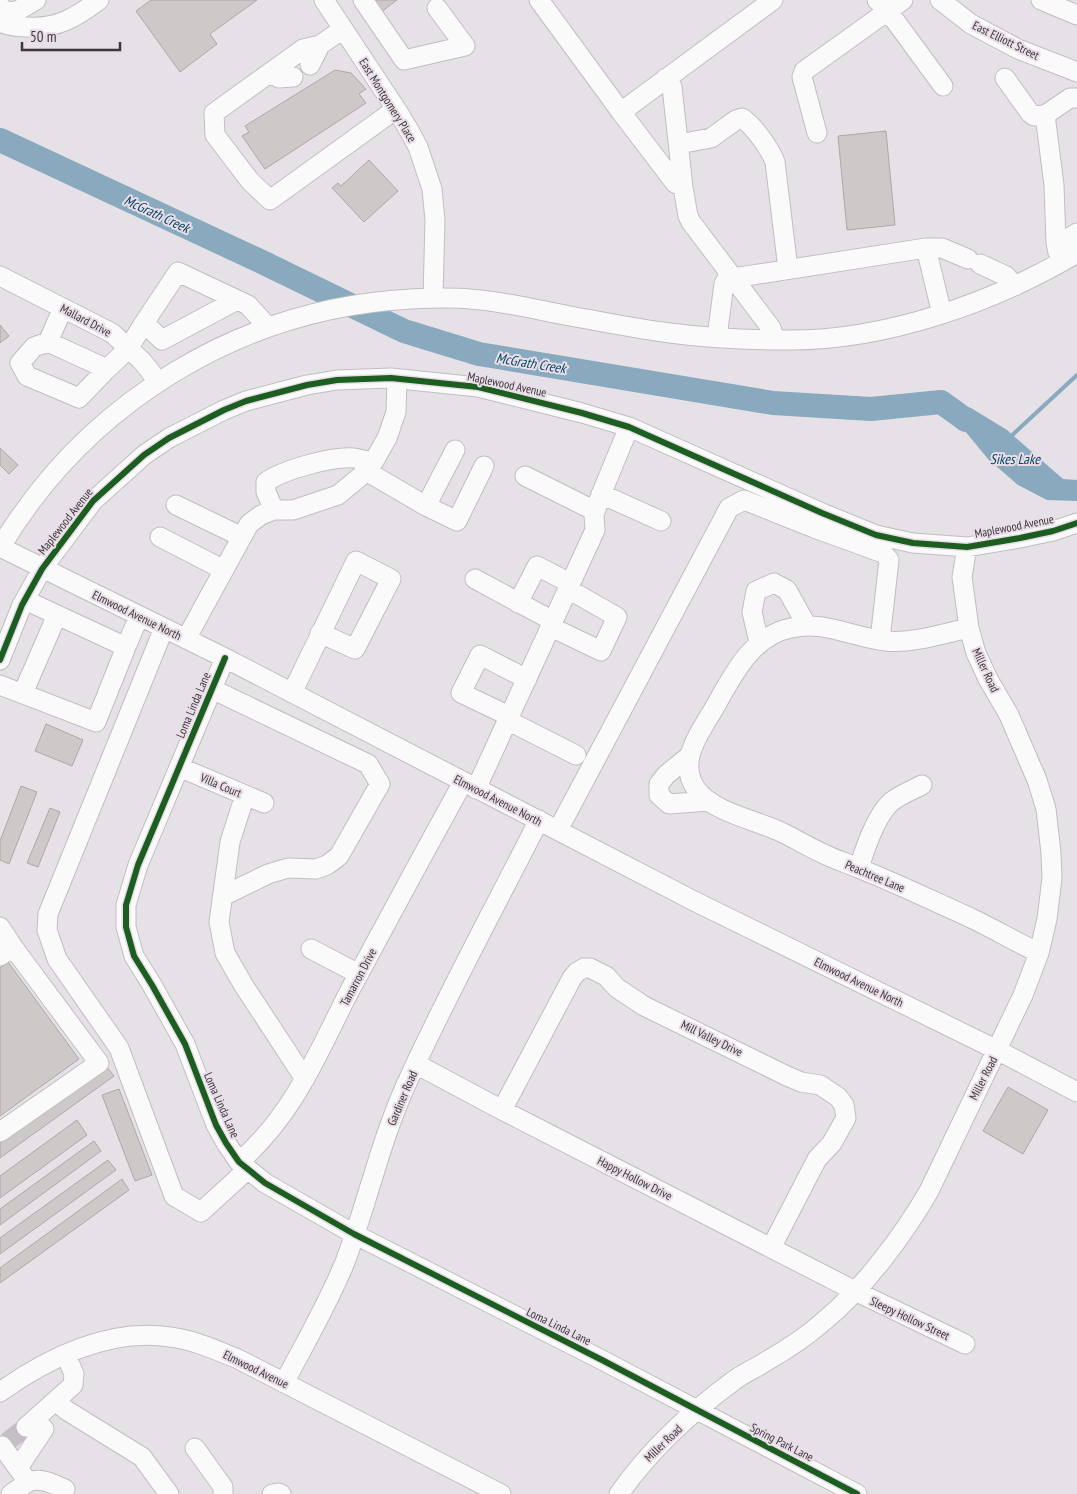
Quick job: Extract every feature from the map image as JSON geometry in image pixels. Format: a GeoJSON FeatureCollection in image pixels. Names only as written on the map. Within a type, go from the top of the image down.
{"type":"FeatureCollection","features":[{"type":"Feature","properties":{"kind":"street"},"geometry":{"type":"LineString","coordinates":[[0,6],[5,12],[17,11],[36,0]]}},
{"type":"Feature","properties":{"kind":"street"},"geometry":{"type":"LineString","coordinates":[[0,22],[23,27],[40,28],[59,24],[73,18],[99,0]]}},
{"type":"Feature","properties":{"kind":"street","name":"East Montgomery Place"},"geometry":{"type":"LineString","coordinates":[[324,0],[396,108],[418,148],[432,190],[435,220],[433,298]]}},
{"type":"Feature","properties":{"kind":"street"},"geometry":{"type":"LineString","coordinates":[[363,0],[404,60],[465,46],[437,8]]}},
{"type":"Feature","properties":{"kind":"street"},"geometry":{"type":"LineString","coordinates":[[539,0],[675,183],[683,187]]}},
{"type":"Feature","properties":{"kind":"street"},"geometry":{"type":"LineString","coordinates":[[621,112],[773,0]]}},
{"type":"Feature","properties":{"kind":"street"},"geometry":{"type":"LineString","coordinates":[[817,133],[802,76],[804,71],[882,6],[903,0]]}},
{"type":"Feature","properties":{"kind":"street","name":"East Elliott Street"},"geometry":{"type":"LineString","coordinates":[[940,0],[971,24],[1018,48],[1077,72]]}},
{"type":"Feature","properties":{"kind":"street"},"geometry":{"type":"LineString","coordinates":[[1041,0],[1077,16]]}},
{"type":"Feature","properties":{"kind":"street"},"geometry":{"type":"LineString","coordinates":[[882,6],[943,86]]}},
{"type":"Feature","properties":{"kind":"street"},"geometry":{"type":"LineString","coordinates":[[343,29],[320,45],[303,49],[214,113],[215,135],[250,181],[270,200],[396,108]]}},
{"type":"Feature","properties":{"kind":"street"},"geometry":{"type":"LineString","coordinates":[[310,65],[320,45]]}},
{"type":"Feature","properties":{"kind":"street"},"geometry":{"type":"LineString","coordinates":[[270,73],[279,78],[293,77]]}},
{"type":"Feature","properties":{"kind":"street"},"geometry":{"type":"LineString","coordinates":[[666,78],[672,87],[688,216],[771,328],[775,340]]}},
{"type":"Feature","properties":{"kind":"street"},"geometry":{"type":"LineString","coordinates":[[1005,78],[1034,116],[1045,115],[1070,98],[1077,99]]}},
{"type":"Feature","properties":{"kind":"street"},"geometry":{"type":"LineString","coordinates":[[1045,115],[1054,185],[1056,243],[1059,264]]}},
{"type":"Feature","properties":{"kind":"street"},"geometry":{"type":"LineString","coordinates":[[678,144],[711,138],[736,120],[742,118],[748,122],[772,154],[775,162],[788,269]]}},
{"type":"Feature","properties":{"kind":"street"},"geometry":{"type":"LineString","coordinates":[[1056,243],[1066,240],[1077,233]]}},
{"type":"Feature","properties":{"kind":"street"},"geometry":{"type":"LineString","coordinates":[[717,338],[724,284],[727,279],[926,248],[942,248],[1006,276],[1015,286]]}},
{"type":"Feature","properties":{"kind":"street"},"geometry":{"type":"LineString","coordinates":[[926,248],[942,314]]}},
{"type":"Feature","properties":{"kind":"street"},"geometry":{"type":"LineString","coordinates":[[0,547],[35,496],[78,447],[158,381],[219,346],[284,321],[373,302],[433,298],[472,299],[669,333],[717,338],[775,340],[837,337],[868,332],[960,309],[1032,278],[1077,253]]}},
{"type":"Feature","properties":{"kind":"street"},"geometry":{"type":"LineString","coordinates":[[106,369],[48,342],[34,347],[20,363],[27,376],[79,398],[128,349],[178,272],[248,305],[268,327]]}},
{"type":"Feature","properties":{"kind":"street"},"geometry":{"type":"LineString","coordinates":[[0,296],[8,280]]}},
{"type":"Feature","properties":{"kind":"street","name":"Mallard Drive"},"geometry":{"type":"LineString","coordinates":[[8,280],[112,333],[142,361],[158,381]]}},
{"type":"Feature","properties":{"kind":"street"},"geometry":{"type":"LineString","coordinates":[[144,323],[162,340],[237,300]]}},
{"type":"Feature","properties":{"kind":"street"},"geometry":{"type":"LineString","coordinates":[[48,342],[63,308]]}},
{"type":"Feature","properties":{"kind":"street"},"geometry":{"type":"LineString","coordinates":[[186,639],[249,524],[260,515],[274,510],[293,510],[338,494],[369,467],[387,438],[396,412],[397,379]]}},
{"type":"Feature","properties":{"kind":"street","name":"Maplewood Avenue"},"geometry":{"type":"LineString","coordinates":[[0,660],[25,600],[42,569],[93,501],[144,455],[169,438],[246,401],[307,385],[337,380],[397,379],[478,387],[582,412],[629,427],[876,535],[913,543],[967,547],[1053,531],[1077,523]]}},
{"type":"Feature","properties":{"kind":"street","name":"Tamarron Drive"},"geometry":{"type":"LineString","coordinates":[[164,628],[48,914],[47,930],[57,959],[120,1048],[174,1196],[201,1212],[244,1165],[255,1147],[286,1111],[305,1079],[359,974],[508,718],[595,530],[598,502],[629,427]]}},
{"type":"Feature","properties":{"kind":"street"},"geometry":{"type":"LineString","coordinates":[[426,506],[455,450]]}},
{"type":"Feature","properties":{"kind":"street"},"geometry":{"type":"LineString","coordinates":[[274,510],[266,492],[266,482],[276,474],[324,461],[352,458],[369,467],[426,506],[457,521],[484,466]]}},
{"type":"Feature","properties":{"kind":"street"},"geometry":{"type":"LineString","coordinates":[[525,476],[598,502],[660,521]]}},
{"type":"Feature","properties":{"kind":"street"},"geometry":{"type":"LineString","coordinates":[[558,830],[729,508],[744,500],[814,528],[883,552],[889,560],[880,640]]}},
{"type":"Feature","properties":{"kind":"street"},"geometry":{"type":"LineString","coordinates":[[176,505],[242,538]]}},
{"type":"Feature","properties":{"kind":"street"},"geometry":{"type":"LineString","coordinates":[[160,537],[224,570]]}},
{"type":"Feature","properties":{"kind":"street","name":"Elmwood Avenue North"},"geometry":{"type":"LineString","coordinates":[[0,547],[225,658],[694,901],[997,1050],[1077,1092]]}},
{"type":"Feature","properties":{"kind":"street","name":"Miller Road"},"geometry":{"type":"LineString","coordinates":[[619,1494],[636,1470],[697,1411],[733,1381],[790,1347],[824,1322],[855,1291],[890,1250],[918,1210],[1024,995],[1039,953],[1047,919],[1052,878],[1052,853],[1046,809],[1037,780],[1009,715],[988,679],[976,653],[969,628],[962,577],[967,547]]}},
{"type":"Feature","properties":{"kind":"street"},"geometry":{"type":"LineString","coordinates":[[292,693],[320,633],[356,561],[391,579],[355,649],[320,633]]}},
{"type":"Feature","properties":{"kind":"street"},"geometry":{"type":"LineString","coordinates":[[475,579],[601,651],[617,617],[537,566],[518,603]]}},
{"type":"Feature","properties":{"kind":"street"},"geometry":{"type":"LineString","coordinates":[[759,642],[752,612],[756,591],[774,583],[787,590],[807,626]]}},
{"type":"Feature","properties":{"kind":"street"},"geometry":{"type":"LineString","coordinates":[[25,600],[126,647]]}},
{"type":"Feature","properties":{"kind":"street"},"geometry":{"type":"LineString","coordinates":[[23,693],[57,615]]}},
{"type":"Feature","properties":{"kind":"street"},"geometry":{"type":"LineString","coordinates":[[0,685],[96,722],[139,616]]}},
{"type":"Feature","properties":{"kind":"street","name":"Peachtree Lane"},"geometry":{"type":"LineString","coordinates":[[969,628],[925,638],[888,642],[842,630],[807,626],[791,628],[768,636],[759,642],[732,676],[691,750],[688,757],[688,767],[696,789],[709,801],[780,832],[826,855],[974,919],[1039,953]]}},
{"type":"Feature","properties":{"kind":"street"},"geometry":{"type":"LineString","coordinates":[[527,679],[480,655],[461,693],[576,754]]}},
{"type":"Feature","properties":{"kind":"street","name":"Loma Linda Lane"},"geometry":{"type":"LineString","coordinates":[[225,658],[138,865],[126,905],[126,927],[134,956],[185,1044],[216,1125],[226,1143],[244,1165],[265,1183],[280,1192],[354,1234],[602,1360],[697,1411]]}},
{"type":"Feature","properties":{"kind":"street"},"geometry":{"type":"LineString","coordinates":[[212,689],[368,764],[380,784],[339,856],[316,869],[288,868],[268,874],[223,896]]}},
{"type":"Feature","properties":{"kind":"street","name":"Peachtree Lane"},"geometry":{"type":"LineString","coordinates":[[688,757],[658,784],[659,795],[669,804],[709,801]]}},
{"type":"Feature","properties":{"kind":"street","name":"Villa Court"},"geometry":{"type":"LineString","coordinates":[[179,767],[264,803]]}},
{"type":"Feature","properties":{"kind":"street"},"geometry":{"type":"LineString","coordinates":[[859,868],[866,846],[884,811],[892,801],[922,785]]}},
{"type":"Feature","properties":{"kind":"street"},"geometry":{"type":"LineString","coordinates":[[244,795],[230,842],[219,922],[225,953],[244,986],[305,1079]]}},
{"type":"Feature","properties":{"kind":"street","name":"Gardiner Road"},"geometry":{"type":"LineString","coordinates":[[284,1383],[330,1295],[354,1234],[382,1145],[405,1088],[539,820]]}},
{"type":"Feature","properties":{"kind":"street"},"geometry":{"type":"LineString","coordinates":[[0,927],[7,951],[99,1062],[0,1132]]}},
{"type":"Feature","properties":{"kind":"street"},"geometry":{"type":"LineString","coordinates":[[311,950],[359,974]]}},
{"type":"Feature","properties":{"kind":"street","name":"Mill Valley Drive"},"geometry":{"type":"LineString","coordinates":[[502,1110],[572,978],[584,968],[590,968],[606,976],[617,988],[644,1006],[787,1076],[801,1082],[820,1085],[838,1097],[844,1106],[846,1118],[832,1143],[817,1160],[771,1248]]}},
{"type":"Feature","properties":{"kind":"street","name":"Happy Hollow Drive"},"geometry":{"type":"LineString","coordinates":[[416,1064],[855,1291]]}},
{"type":"Feature","properties":{"kind":"street","name":"Sleepy Hollow Street"},"geometry":{"type":"LineString","coordinates":[[855,1291],[965,1344]]}},
{"type":"Feature","properties":{"kind":"street","name":"Elmwood Avenue"},"geometry":{"type":"LineString","coordinates":[[0,1392],[23,1376],[78,1349],[136,1336],[169,1337],[201,1344],[238,1359],[501,1494]]}},
{"type":"Feature","properties":{"kind":"street"},"geometry":{"type":"LineString","coordinates":[[11,1494],[23,1475],[44,1430],[31,1423],[73,1385],[74,1374],[66,1355]]}},
{"type":"Feature","properties":{"kind":"street"},"geometry":{"type":"LineString","coordinates":[[56,1401],[66,1410],[142,1457],[169,1494]]}},
{"type":"Feature","properties":{"kind":"street","name":"Spring Park Lane"},"geometry":{"type":"LineString","coordinates":[[697,1411],[857,1494]]}},
{"type":"Feature","properties":{"kind":"street"},"geometry":{"type":"LineString","coordinates":[[3,1443],[23,1475],[64,1489],[62,1494]]}},
{"type":"Feature","properties":{"kind":"street"},"geometry":{"type":"LineString","coordinates":[[195,1448],[223,1487],[222,1494]]}},
{"type":"Feature","properties":{"kind":"street"},"geometry":{"type":"LineString","coordinates":[[272,1494],[281,1494]]}},
{"type":"Feature","properties":{"kind":"water","name":"Sikes Lake"},"geometry":{"type":"Polygon","coordinates":[[[941,402],[971,408],[1007,430],[1063,479],[1077,480],[1077,501],[1047,500],[1018,485],[988,459],[941,402]]]}},
{"type":"Feature","properties":{"kind":"building"},"geometry":{"type":"Polygon","coordinates":[[[151,0],[257,0],[210,34],[217,44],[180,72],[136,11],[151,0]]]}},
{"type":"Feature","properties":{"kind":"building"},"geometry":{"type":"Polygon","coordinates":[[[372,0],[397,0],[381,12],[372,0]]]}},
{"type":"Feature","properties":{"kind":"building"},"geometry":{"type":"Polygon","coordinates":[[[335,70],[351,73],[366,89],[359,94],[366,103],[265,169],[242,136],[249,132],[245,126],[335,70]]]}},
{"type":"Feature","properties":{"kind":"building"},"geometry":{"type":"Polygon","coordinates":[[[886,131],[895,225],[847,230],[838,136],[886,131]]]}},
{"type":"Feature","properties":{"kind":"building"},"geometry":{"type":"Polygon","coordinates":[[[369,160],[398,191],[364,222],[332,188],[338,183],[341,186],[369,160]]]}},
{"type":"Feature","properties":{"kind":"building"},"geometry":{"type":"Polygon","coordinates":[[[0,325],[9,336],[0,343],[0,325]]]}},
{"type":"Feature","properties":{"kind":"building"},"geometry":{"type":"Polygon","coordinates":[[[0,448],[18,465],[9,474],[0,465],[0,448]]]}},
{"type":"Feature","properties":{"kind":"building"},"geometry":{"type":"Polygon","coordinates":[[[46,724],[83,740],[72,766],[35,751],[46,724]]]}},
{"type":"Feature","properties":{"kind":"building"},"geometry":{"type":"Polygon","coordinates":[[[21,786],[37,792],[9,864],[0,860],[0,841],[21,786]]]}},
{"type":"Feature","properties":{"kind":"building"},"geometry":{"type":"Polygon","coordinates":[[[50,808],[60,812],[38,867],[27,863],[50,808]]]}},
{"type":"Feature","properties":{"kind":"building"},"geometry":{"type":"Polygon","coordinates":[[[8,962],[79,1059],[0,1116],[0,968],[8,962]]]}},
{"type":"Feature","properties":{"kind":"building"},"geometry":{"type":"Polygon","coordinates":[[[106,1066],[114,1076],[0,1158],[0,1143],[106,1066]]]}},
{"type":"Feature","properties":{"kind":"building"},"geometry":{"type":"Polygon","coordinates":[[[1008,1087],[1048,1110],[1023,1154],[983,1131],[1008,1087]]]}},
{"type":"Feature","properties":{"kind":"building"},"geometry":{"type":"Polygon","coordinates":[[[119,1089],[152,1175],[135,1181],[102,1095],[119,1089]]]}},
{"type":"Feature","properties":{"kind":"building"},"geometry":{"type":"Polygon","coordinates":[[[77,1120],[87,1135],[0,1198],[0,1176],[77,1120]]]}},
{"type":"Feature","properties":{"kind":"building"},"geometry":{"type":"Polygon","coordinates":[[[94,1141],[101,1151],[0,1225],[0,1209],[94,1141]]]}},
{"type":"Feature","properties":{"kind":"building"},"geometry":{"type":"Polygon","coordinates":[[[108,1160],[116,1170],[0,1254],[0,1238],[108,1160]]]}},
{"type":"Feature","properties":{"kind":"building"},"geometry":{"type":"Polygon","coordinates":[[[122,1179],[129,1190],[0,1283],[0,1268],[122,1179]]]}},
{"type":"Feature","properties":{"kind":"waterway","name":"McGrath Creek"},"geometry":{"type":"LineString","coordinates":[[0,140],[262,262],[404,331],[479,354],[773,403],[871,409],[941,402],[966,420]]}},
{"type":"Feature","properties":{"kind":"waterway"},"geometry":{"type":"LineString","coordinates":[[1009,438],[1077,375]]}},
{"type":"Feature","properties":{"kind":"tunnel"},"geometry":{"type":"LineString","coordinates":[[7,1442],[26,1427]]}},
{"type":"Feature","properties":{"kind":"cycle path"},"geometry":{"type":"LineString","coordinates":[[0,660],[22,605],[42,569],[93,501],[144,455],[169,438],[246,401],[307,385],[337,380],[391,378],[478,387],[582,413],[629,427],[876,535],[913,543],[967,547],[1053,531],[1077,523]]}},
{"type":"Feature","properties":{"kind":"cycle path"},"geometry":{"type":"LineString","coordinates":[[225,658],[138,865],[126,905],[126,927],[134,956],[185,1044],[216,1125],[239,1162],[265,1183],[354,1234],[602,1360],[857,1494]]}}]}
